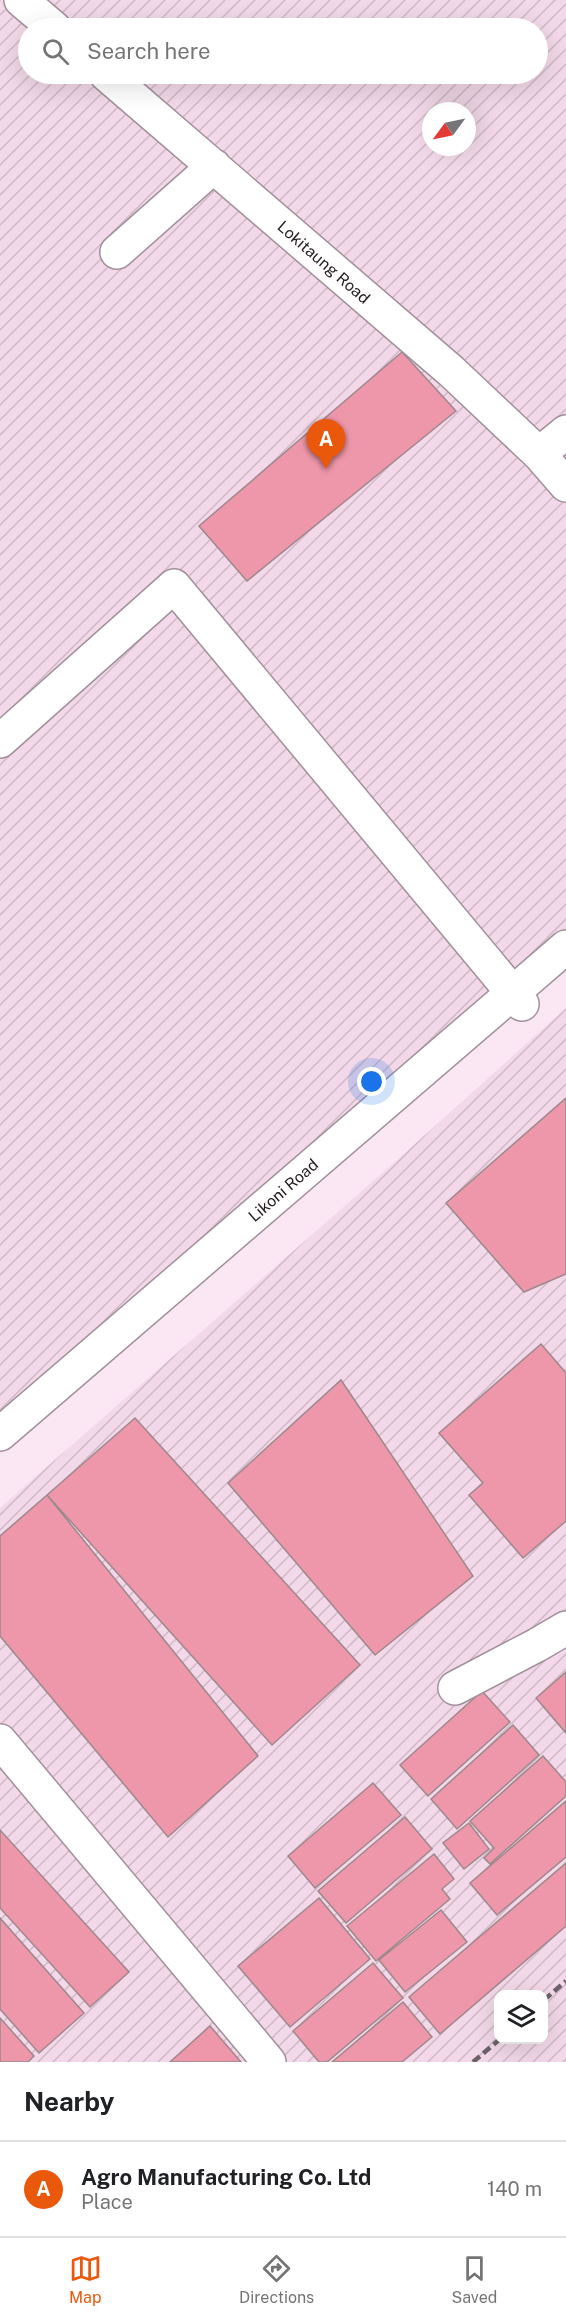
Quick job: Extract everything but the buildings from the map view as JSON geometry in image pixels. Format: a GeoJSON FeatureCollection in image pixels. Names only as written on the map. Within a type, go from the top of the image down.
{"type":"FeatureCollection","features":[{"type":"Feature","properties":{"kind":"street"},"geometry":{"type":"LineString","coordinates":[[21,0],[42,18]]}},
{"type":"Feature","properties":{"kind":"street","name":"Lokitaung Road"},"geometry":{"type":"LineString","coordinates":[[118,84],[451,371],[539,454],[566,485]]}},
{"type":"Feature","properties":{"kind":"street"},"geometry":{"type":"LineString","coordinates":[[117,252],[214,166]]}},
{"type":"Feature","properties":{"kind":"street"},"geometry":{"type":"LineString","coordinates":[[539,454],[566,432]]}},
{"type":"Feature","properties":{"kind":"street"},"geometry":{"type":"LineString","coordinates":[[0,741],[174,586],[518,998]]}},
{"type":"Feature","properties":{"kind":"street","name":"Likoni Road"},"geometry":{"type":"LineString","coordinates":[[0,1453],[518,998],[566,947]]}},
{"type":"Feature","properties":{"kind":"street","name":"Likoni Road"},"geometry":{"type":"LineString","coordinates":[[0,1434],[518,998],[566,966]]}},
{"type":"Feature","properties":{"kind":"street"},"geometry":{"type":"LineString","coordinates":[[455,1688],[566,1628]]}},
{"type":"Feature","properties":{"kind":"street"},"geometry":{"type":"LineString","coordinates":[[0,1741],[269,2062]]}},
{"type":"Feature","properties":{"kind":"shaded area"},"geometry":{"type":"Polygon","coordinates":[[[0,0],[566,0],[566,938],[0,1422],[0,0]]]}},
{"type":"Feature","properties":{"kind":"shaded area"},"geometry":{"type":"Polygon","coordinates":[[[566,1008],[566,2062],[0,2062],[0,1508],[395,1162],[566,1008]]]}},
{"type":"Feature","properties":{"kind":"railway"},"geometry":{"type":"LineString","coordinates":[[548,1997],[566,1981]]}},
{"type":"Feature","properties":{"kind":"railway"},"geometry":{"type":"LineString","coordinates":[[473,2062],[494,2044]]}},
{"type":"Feature","properties":{"kind":"place","name":"Agro Manufacturing Co. Ltd"},"geometry":{"type":"Point","coordinates":[326,469]}}]}
